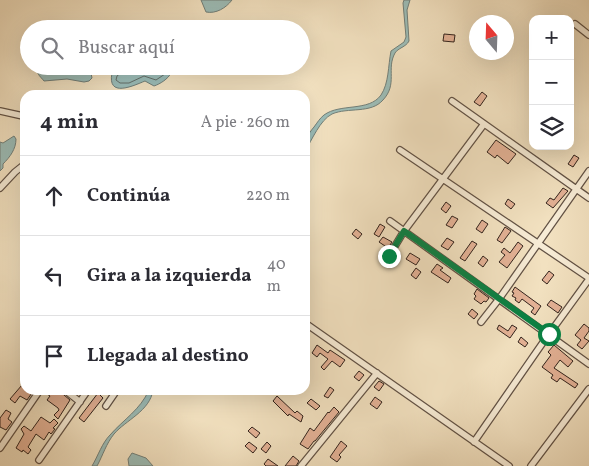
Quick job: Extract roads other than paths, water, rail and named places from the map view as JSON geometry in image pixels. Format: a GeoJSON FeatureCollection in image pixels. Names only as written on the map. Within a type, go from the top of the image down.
{"type":"FeatureCollection","features":[{"type":"Feature","properties":{"kind":"street"},"geometry":{"type":"LineString","coordinates":[[575,24],[589,35]]}},
{"type":"Feature","properties":{"kind":"street"},"geometry":{"type":"LineString","coordinates":[[452,101],[589,198]]}},
{"type":"Feature","properties":{"kind":"street"},"geometry":{"type":"LineString","coordinates":[[0,111],[20,115]]}},
{"type":"Feature","properties":{"kind":"street"},"geometry":{"type":"LineString","coordinates":[[389,256],[404,231],[484,124]]}},
{"type":"Feature","properties":{"kind":"street"},"geometry":{"type":"LineString","coordinates":[[400,150],[589,279],[474,442]]}},
{"type":"Feature","properties":{"kind":"street"},"geometry":{"type":"LineString","coordinates":[[0,188],[20,169]]}},
{"type":"Feature","properties":{"kind":"street"},"geometry":{"type":"LineString","coordinates":[[481,322],[589,170]]}},
{"type":"Feature","properties":{"kind":"street"},"geometry":{"type":"LineString","coordinates":[[390,221],[589,364]]}},
{"type":"Feature","properties":{"kind":"street"},"geometry":{"type":"LineString","coordinates":[[310,327],[509,466]]}},
{"type":"Feature","properties":{"kind":"street"},"geometry":{"type":"LineString","coordinates":[[301,466],[377,374]]}},
{"type":"Feature","properties":{"kind":"street"},"geometry":{"type":"LineString","coordinates":[[532,466],[589,389]]}},
{"type":"Feature","properties":{"kind":"street"},"geometry":{"type":"LineString","coordinates":[[0,448],[37,395]]}},
{"type":"Feature","properties":{"kind":"street"},"geometry":{"type":"LineString","coordinates":[[71,395],[80,402]]}},
{"type":"Feature","properties":{"kind":"street"},"geometry":{"type":"LineString","coordinates":[[38,460],[85,395]]}},
{"type":"Feature","properties":{"kind":"street"},"geometry":{"type":"LineString","coordinates":[[106,406],[114,395]]}},
{"type":"Feature","properties":{"kind":"water"},"geometry":{"type":"Polygon","coordinates":[[[201,0],[232,0],[220,10],[206,12],[201,0]]]}},
{"type":"Feature","properties":{"kind":"water"},"geometry":{"type":"Polygon","coordinates":[[[404,0],[410,0],[407,10],[409,41],[395,53],[391,65],[390,88],[383,100],[366,109],[332,114],[320,125],[310,142],[310,132],[324,115],[338,109],[369,104],[381,95],[387,80],[391,51],[404,42],[406,37],[404,0]]]}},
{"type":"Feature","properties":{"kind":"water"},"geometry":{"type":"Polygon","coordinates":[[[91,75],[92,78],[84,82],[67,79],[44,81],[40,76],[91,75]]]}},
{"type":"Feature","properties":{"kind":"water"},"geometry":{"type":"Polygon","coordinates":[[[112,75],[170,75],[164,81],[154,86],[145,81],[128,87],[117,88],[113,86],[112,75]]]}},
{"type":"Feature","properties":{"kind":"water"},"geometry":{"type":"Polygon","coordinates":[[[14,136],[16,143],[14,149],[0,171],[0,142],[3,143],[14,136]]]}},
{"type":"Feature","properties":{"kind":"water"},"geometry":{"type":"Polygon","coordinates":[[[146,395],[152,395],[143,409],[114,434],[97,466],[92,466],[107,438],[136,409],[146,395]]]}},
{"type":"Feature","properties":{"kind":"water"},"geometry":{"type":"Polygon","coordinates":[[[132,453],[146,458],[153,466],[129,466],[128,459],[132,453]]]}}]}
